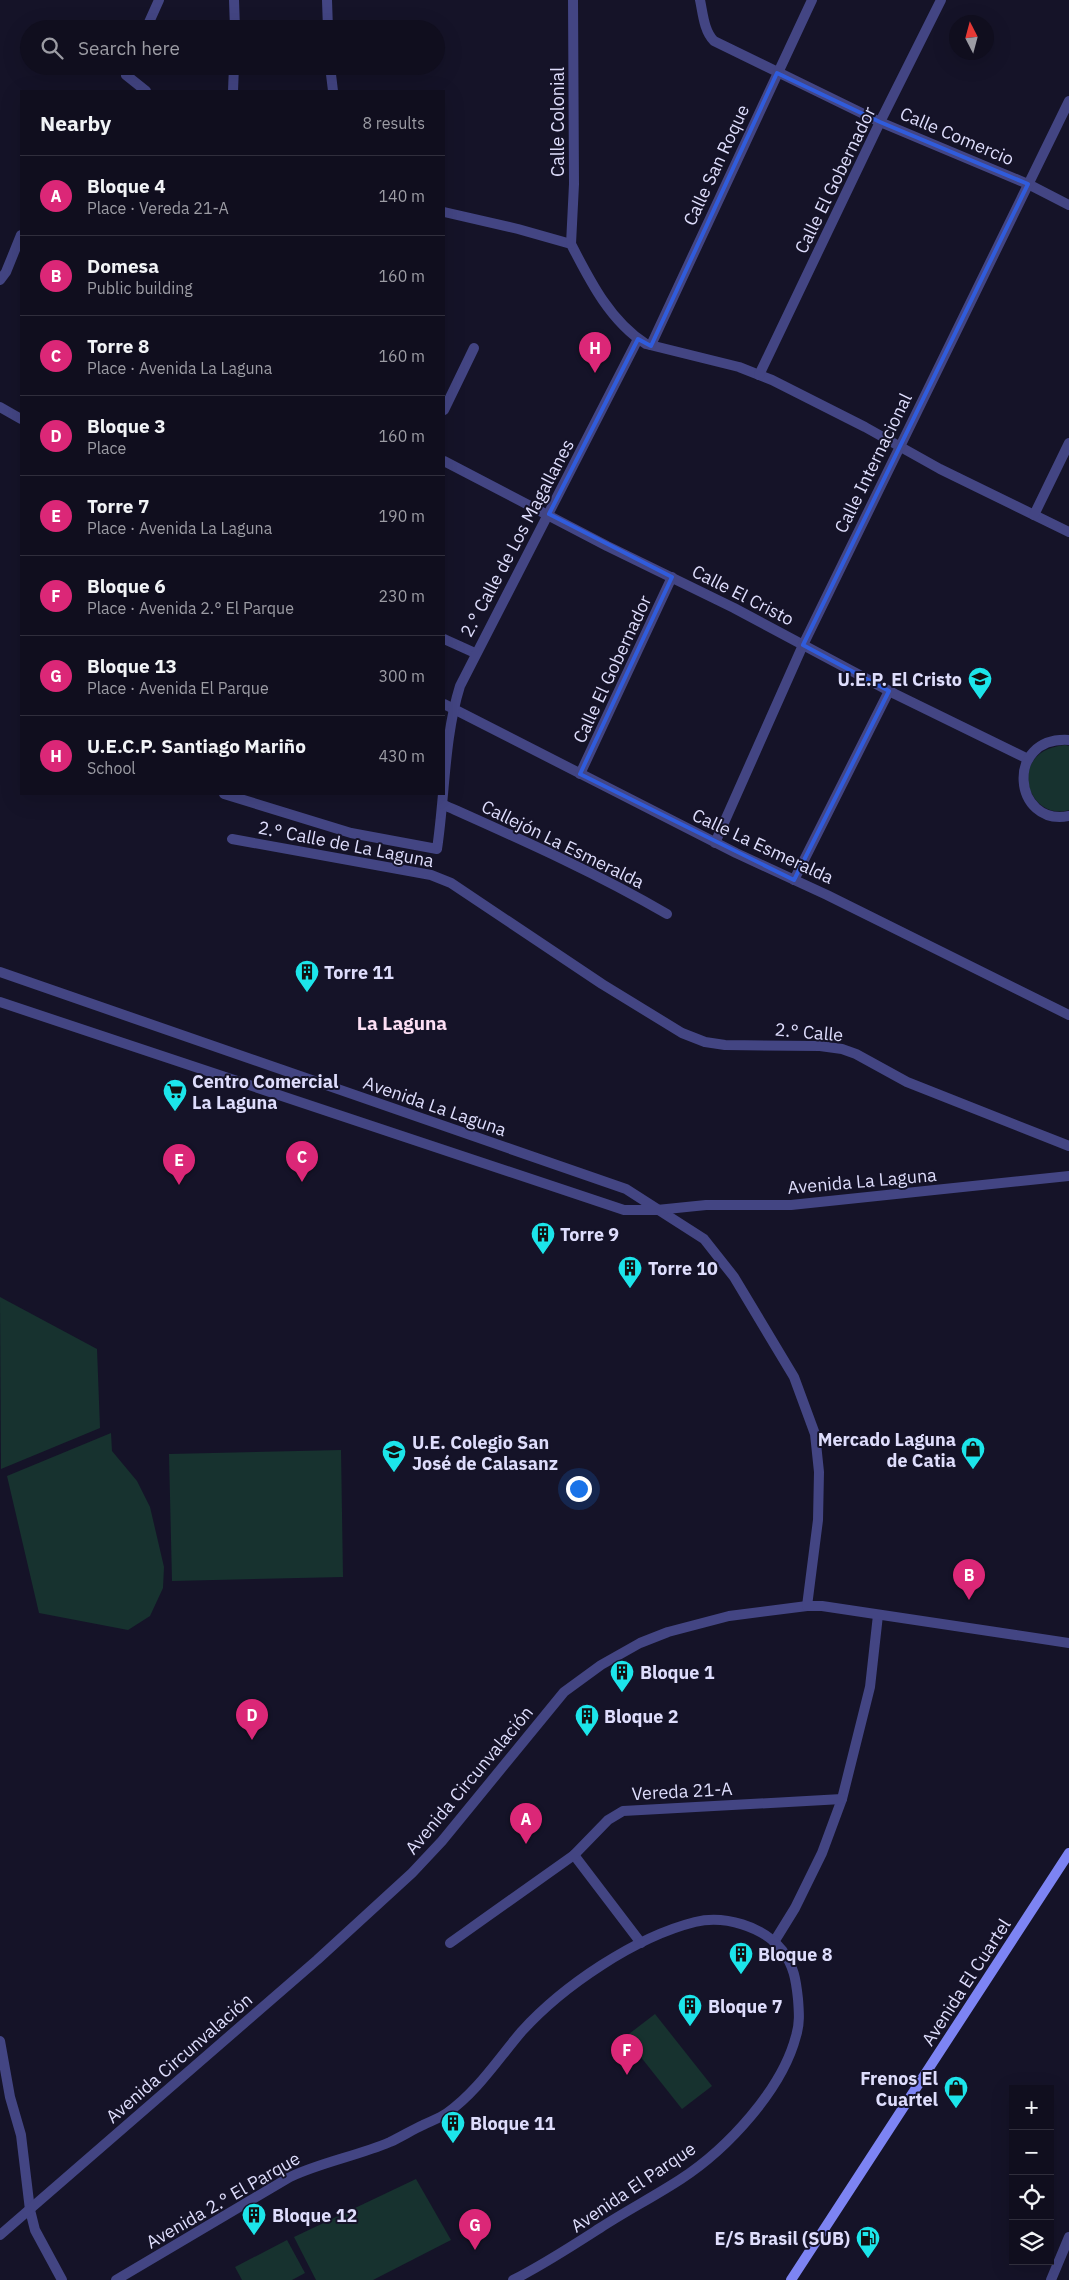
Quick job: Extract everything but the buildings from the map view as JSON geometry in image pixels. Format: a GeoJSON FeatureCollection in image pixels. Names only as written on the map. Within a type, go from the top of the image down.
{"type":"FeatureCollection","features":[{"type":"Feature","properties":{"kind":"main road","name":"Avenida El Cuartel"},"geometry":{"type":"LineString","coordinates":[[791,2280],[1069,1853]]}},
{"type":"Feature","properties":{"kind":"street"},"geometry":{"type":"LineString","coordinates":[[150,20],[159,0]]}},
{"type":"Feature","properties":{"kind":"street"},"geometry":{"type":"LineString","coordinates":[[234,0],[234,20]]}},
{"type":"Feature","properties":{"kind":"street"},"geometry":{"type":"LineString","coordinates":[[327,0],[328,20]]}},
{"type":"Feature","properties":{"kind":"street","name":"Calle Colonial"},"geometry":{"type":"LineString","coordinates":[[571,244],[574,184],[572,0]]}},
{"type":"Feature","properties":{"kind":"street","name":"Calle Comercio"},"geometry":{"type":"LineString","coordinates":[[700,0],[709,36],[714,41],[880,122],[1028,184],[1069,205]]}},
{"type":"Feature","properties":{"kind":"street","name":"Calle San Roque"},"geometry":{"type":"LineString","coordinates":[[651,345],[812,0]]}},
{"type":"Feature","properties":{"kind":"street","name":"Calle El Gobernador"},"geometry":{"type":"LineString","coordinates":[[759,375],[880,122],[941,0]]}},
{"type":"Feature","properties":{"kind":"street"},"geometry":{"type":"LineString","coordinates":[[132,75],[145,90]]}},
{"type":"Feature","properties":{"kind":"street"},"geometry":{"type":"LineString","coordinates":[[233,90],[234,75]]}},
{"type":"Feature","properties":{"kind":"street"},"geometry":{"type":"LineString","coordinates":[[331,75],[333,90]]}},
{"type":"Feature","properties":{"kind":"street","name":"Calle Internacional"},"geometry":{"type":"LineString","coordinates":[[715,843],[803,645],[1069,102]]}},
{"type":"Feature","properties":{"kind":"street"},"geometry":{"type":"LineString","coordinates":[[445,212],[518,229],[571,244],[589,278],[620,322],[638,339],[651,345],[739,367],[759,375],[899,446],[940,469],[1069,532]]}},
{"type":"Feature","properties":{"kind":"street"},"geometry":{"type":"LineString","coordinates":[[0,280],[6,272],[20,242]]}},
{"type":"Feature","properties":{"kind":"street","name":"2.° Calle de Los Magallanes"},"geometry":{"type":"LineString","coordinates":[[445,780],[448,707],[638,339]]}},
{"type":"Feature","properties":{"kind":"street"},"geometry":{"type":"LineString","coordinates":[[445,408],[474,348]]}},
{"type":"Feature","properties":{"kind":"street"},"geometry":{"type":"LineString","coordinates":[[0,407],[20,418]]}},
{"type":"Feature","properties":{"kind":"street"},"geometry":{"type":"LineString","coordinates":[[1034,515],[1069,443]]}},
{"type":"Feature","properties":{"kind":"street","name":"Calle El Cristo"},"geometry":{"type":"LineString","coordinates":[[445,462],[549,514],[607,546],[672,577],[889,691],[1028,759]]}},
{"type":"Feature","properties":{"kind":"street","name":"Calle El Gobernador"},"geometry":{"type":"LineString","coordinates":[[580,774],[672,577]]}},
{"type":"Feature","properties":{"kind":"street"},"geometry":{"type":"LineString","coordinates":[[445,638],[475,653]]}},
{"type":"Feature","properties":{"kind":"street"},"geometry":{"type":"LineString","coordinates":[[794,880],[889,691]]}},
{"type":"Feature","properties":{"kind":"street","name":"Calle La Esmeralda"},"geometry":{"type":"LineString","coordinates":[[448,707],[715,843],[1069,1015]]}},
{"type":"Feature","properties":{"kind":"street"},"geometry":{"type":"LineString","coordinates":[[1069,740],[1049,741],[1032,752],[1023,770],[1022,780],[1029,799],[1044,813],[1054,816],[1069,816]]}},
{"type":"Feature","properties":{"kind":"street","name":"2.° Calle de La Laguna"},"geometry":{"type":"LineString","coordinates":[[227,795],[351,833],[437,850]]}},
{"type":"Feature","properties":{"kind":"street","name":"2.° Calle de Los Magallanes"},"geometry":{"type":"LineString","coordinates":[[437,850],[444,795]]}},
{"type":"Feature","properties":{"kind":"street","name":"Callejón La Esmeralda"},"geometry":{"type":"LineString","coordinates":[[444,805],[548,851],[625,890],[667,914]]}},
{"type":"Feature","properties":{"kind":"street","name":"2.° Calle de La Laguna"},"geometry":{"type":"LineString","coordinates":[[232,839],[431,875],[451,883],[602,984]]}},
{"type":"Feature","properties":{"kind":"street","name":"Avenida La Laguna"},"geometry":{"type":"LineString","coordinates":[[0,972],[626,1189],[704,1239],[734,1277],[794,1377],[815,1434],[819,1472],[818,1520],[806,1606]]}},
{"type":"Feature","properties":{"kind":"street","name":"2.° Calle"},"geometry":{"type":"LineString","coordinates":[[602,984],[682,1034],[705,1042],[725,1045],[820,1046],[842,1049],[856,1054],[907,1082],[1069,1146]]}},
{"type":"Feature","properties":{"kind":"street","name":"Avenida La Laguna"},"geometry":{"type":"LineString","coordinates":[[0,1002],[624,1210],[657,1210],[706,1205],[791,1205],[1069,1176]]}},
{"type":"Feature","properties":{"kind":"street","name":"Avenida Circunvalación"},"geometry":{"type":"LineString","coordinates":[[0,2235],[317,1960],[412,1873],[442,1841],[564,1692],[601,1665],[640,1643],[668,1632],[729,1616],[806,1606],[822,1606],[1069,1643]]}},
{"type":"Feature","properties":{"kind":"street"},"geometry":{"type":"LineString","coordinates":[[774,1942],[795,1908],[822,1853],[842,1800],[870,1687],[878,1614]]}},
{"type":"Feature","properties":{"kind":"street","name":"Vereda 21-A"},"geometry":{"type":"LineString","coordinates":[[450,1943],[574,1855],[608,1820],[623,1811],[842,1800]]}},
{"type":"Feature","properties":{"kind":"street"},"geometry":{"type":"LineString","coordinates":[[574,1855],[641,1942]]}},
{"type":"Feature","properties":{"kind":"street","name":"Avenida 2.° El Parque"},"geometry":{"type":"LineString","coordinates":[[116,2280],[290,2177],[317,2165],[390,2142],[444,2115],[464,2100],[523,2030],[556,2000],[618,1955],[641,1942],[694,1922],[713,1919],[743,1925],[774,1942]]}},
{"type":"Feature","properties":{"kind":"street","name":"Avenida El Parque"},"geometry":{"type":"LineString","coordinates":[[513,2280],[577,2244],[684,2177],[727,2140],[754,2112],[780,2074],[796,2038],[799,2023],[795,1975],[789,1960],[774,1942]]}},
{"type":"Feature","properties":{"kind":"street"},"geometry":{"type":"LineString","coordinates":[[0,2041],[10,2097],[21,2135],[30,2210],[35,2230],[62,2280]]}},
{"type":"Feature","properties":{"kind":"street"},"geometry":{"type":"LineString","coordinates":[[1051,2280],[1069,2237]]}},
{"type":"Feature","properties":{"kind":"highlighted area"},"geometry":{"type":"Polygon","coordinates":[[[777,73],[880,122],[1028,184],[803,645],[889,691],[794,880],[580,774],[672,577],[549,514],[638,339],[651,346],[777,73]]]}},
{"type":"Feature","properties":{"kind":"green space"},"geometry":{"type":"Polygon","coordinates":[[[1065,745],[1069,746],[1069,810],[1055,811],[1042,806],[1034,797],[1029,785],[1029,772],[1034,760],[1046,750],[1065,745]]]}},
{"type":"Feature","properties":{"kind":"green space"},"geometry":{"type":"Polygon","coordinates":[[[0,1297],[97,1349],[100,1428],[1,1469],[0,1297]]]}},
{"type":"Feature","properties":{"kind":"green space"},"geometry":{"type":"Polygon","coordinates":[[[111,1433],[112,1451],[137,1481],[150,1507],[164,1567],[163,1588],[150,1616],[128,1630],[39,1613],[7,1476],[111,1433]]]}},
{"type":"Feature","properties":{"kind":"green space"},"geometry":{"type":"Polygon","coordinates":[[[341,1450],[343,1577],[172,1581],[169,1454],[341,1450]]]}},
{"type":"Feature","properties":{"kind":"green space"},"geometry":{"type":"Polygon","coordinates":[[[655,2014],[712,2086],[682,2109],[625,2037],[655,2014]]]}},
{"type":"Feature","properties":{"kind":"green space"},"geometry":{"type":"Polygon","coordinates":[[[416,2179],[451,2240],[373,2280],[316,2280],[294,2237],[416,2179]]]}},
{"type":"Feature","properties":{"kind":"green space"},"geometry":{"type":"Polygon","coordinates":[[[287,2240],[305,2273],[292,2280],[242,2280],[235,2267],[287,2240]]]}},
{"type":"Feature","properties":{"kind":"place","name":"U.E.C.P. Santiago Mariño"},"geometry":{"type":"Point","coordinates":[595,373]}},
{"type":"Feature","properties":{"kind":"place","name":"U.E.P. El Cristo"},"geometry":{"type":"Point","coordinates":[980,700]}},
{"type":"Feature","properties":{"kind":"place","name":"Torre 11"},"geometry":{"type":"Point","coordinates":[307,993]}},
{"type":"Feature","properties":{"kind":"place","name":"Centro Comercial La Laguna"},"geometry":{"type":"Point","coordinates":[175,1112]}},
{"type":"Feature","properties":{"kind":"place","name":"Torre 8"},"geometry":{"type":"Point","coordinates":[302,1182]}},
{"type":"Feature","properties":{"kind":"place","name":"Torre 7"},"geometry":{"type":"Point","coordinates":[179,1185]}},
{"type":"Feature","properties":{"kind":"place","name":"Torre 9"},"geometry":{"type":"Point","coordinates":[543,1255]}},
{"type":"Feature","properties":{"kind":"place","name":"Torre 10"},"geometry":{"type":"Point","coordinates":[630,1289]}},
{"type":"Feature","properties":{"kind":"place","name":"Mercado Laguna de Catia"},"geometry":{"type":"Point","coordinates":[973,1470]}},
{"type":"Feature","properties":{"kind":"place","name":"U.E. Colegio San José de Calasanz"},"geometry":{"type":"Point","coordinates":[394,1473]}},
{"type":"Feature","properties":{"kind":"place","name":"Domesa"},"geometry":{"type":"Point","coordinates":[969,1600]}},
{"type":"Feature","properties":{"kind":"place","name":"Bloque 1"},"geometry":{"type":"Point","coordinates":[622,1693]}},
{"type":"Feature","properties":{"kind":"place","name":"Bloque 2"},"geometry":{"type":"Point","coordinates":[587,1737]}},
{"type":"Feature","properties":{"kind":"place","name":"Bloque 3"},"geometry":{"type":"Point","coordinates":[252,1740]}},
{"type":"Feature","properties":{"kind":"place","name":"Bloque 4"},"geometry":{"type":"Point","coordinates":[526,1844]}},
{"type":"Feature","properties":{"kind":"place","name":"Bloque 8"},"geometry":{"type":"Point","coordinates":[741,1975]}},
{"type":"Feature","properties":{"kind":"place","name":"Bloque 7"},"geometry":{"type":"Point","coordinates":[690,2027]}},
{"type":"Feature","properties":{"kind":"place","name":"Bloque 6"},"geometry":{"type":"Point","coordinates":[627,2075]}},
{"type":"Feature","properties":{"kind":"place","name":"Frenos El Cuartel"},"geometry":{"type":"Point","coordinates":[956,2109]}},
{"type":"Feature","properties":{"kind":"place","name":"Bloque 11"},"geometry":{"type":"Point","coordinates":[453,2144]}},
{"type":"Feature","properties":{"kind":"place","name":"Bloque 12"},"geometry":{"type":"Point","coordinates":[254,2236]}},
{"type":"Feature","properties":{"kind":"place","name":"Bloque 13"},"geometry":{"type":"Point","coordinates":[475,2250]}},
{"type":"Feature","properties":{"kind":"place","name":"E/S Brasil (SUB)"},"geometry":{"type":"Point","coordinates":[868,2259]}},
{"type":"Feature","properties":{"kind":"district","name":"La Laguna"},"geometry":{"type":"Point","coordinates":[402,1023]}}]}
